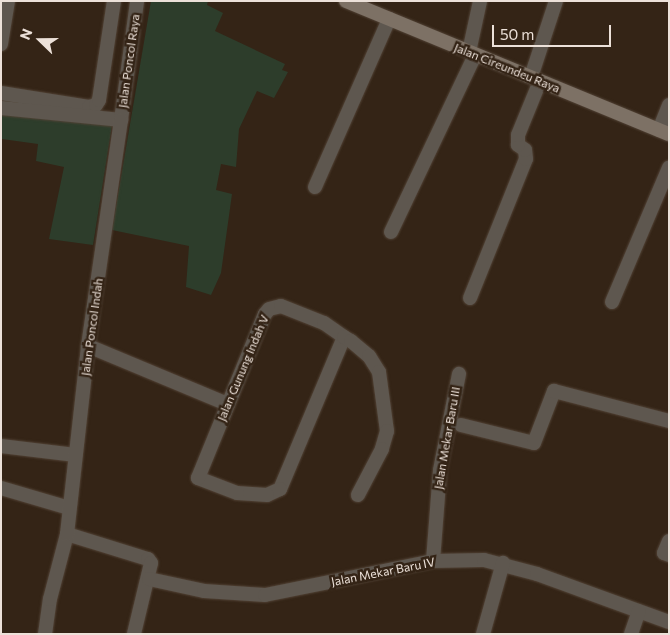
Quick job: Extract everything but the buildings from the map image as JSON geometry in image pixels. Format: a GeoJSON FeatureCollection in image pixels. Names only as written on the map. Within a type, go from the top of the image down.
{"type":"FeatureCollection","features":[{"type":"Feature","properties":{"kind":"main road","name":"Jalan Cireundeu Raya"},"geometry":{"type":"LineString","coordinates":[[346,1],[664,132]]}},
{"type":"Feature","properties":{"kind":"street"},"geometry":{"type":"LineString","coordinates":[[1,44],[8,1]]}},
{"type":"Feature","properties":{"kind":"street"},"geometry":{"type":"LineString","coordinates":[[1,93],[89,107],[96,105],[99,100],[114,1]]}},
{"type":"Feature","properties":{"kind":"street","name":"Jalan Poncol Raya"},"geometry":{"type":"LineString","coordinates":[[1,108],[121,120],[138,1]]}},
{"type":"Feature","properties":{"kind":"street"},"geometry":{"type":"LineString","coordinates":[[391,232],[472,54],[480,1]]}},
{"type":"Feature","properties":{"kind":"street"},"geometry":{"type":"LineString","coordinates":[[470,298],[526,159],[525,150],[518,144],[518,135],[556,1]]}},
{"type":"Feature","properties":{"kind":"street"},"geometry":{"type":"LineString","coordinates":[[315,187],[389,19]]}},
{"type":"Feature","properties":{"kind":"street"},"geometry":{"type":"LineString","coordinates":[[664,132],[669,105]]}},
{"type":"Feature","properties":{"kind":"street","name":"Jalan Poncol Indah"},"geometry":{"type":"LineString","coordinates":[[44,634],[50,599],[67,534],[88,346],[121,120]]}},
{"type":"Feature","properties":{"kind":"street"},"geometry":{"type":"LineString","coordinates":[[612,302],[669,168]]}},
{"type":"Feature","properties":{"kind":"street","name":"Jalan Gunung Indah V"},"geometry":{"type":"LineString","coordinates":[[344,337],[280,489],[267,495],[237,492],[198,478],[227,404],[269,309],[281,306],[309,316],[344,337],[369,356],[379,372],[387,431],[382,449],[358,495]]}},
{"type":"Feature","properties":{"kind":"street"},"geometry":{"type":"LineString","coordinates":[[88,346],[227,404]]}},
{"type":"Feature","properties":{"kind":"street","name":"Jalan Mekar Baru III"},"geometry":{"type":"LineString","coordinates":[[433,561],[440,470],[459,374]]}},
{"type":"Feature","properties":{"kind":"street"},"geometry":{"type":"LineString","coordinates":[[461,425],[534,443],[554,392],[669,421]]}},
{"type":"Feature","properties":{"kind":"street"},"geometry":{"type":"LineString","coordinates":[[1,446],[75,455]]}},
{"type":"Feature","properties":{"kind":"street"},"geometry":{"type":"LineString","coordinates":[[1,488],[69,508]]}},
{"type":"Feature","properties":{"kind":"street"},"geometry":{"type":"LineString","coordinates":[[67,534],[148,559],[151,571],[134,634]]}},
{"type":"Feature","properties":{"kind":"street"},"geometry":{"type":"LineString","coordinates":[[669,541],[664,553],[669,555]]}},
{"type":"Feature","properties":{"kind":"street","name":"Jalan Mekar Baru IV"},"geometry":{"type":"LineString","coordinates":[[149,579],[204,592],[265,595],[433,561],[484,560],[503,563],[669,622]]}},
{"type":"Feature","properties":{"kind":"street"},"geometry":{"type":"LineString","coordinates":[[483,634],[503,563]]}},
{"type":"Feature","properties":{"kind":"street"},"geometry":{"type":"LineString","coordinates":[[631,634],[639,611]]}},
{"type":"Feature","properties":{"kind":"green space"},"geometry":{"type":"Polygon","coordinates":[[[151,1],[208,1],[207,5],[223,13],[215,31],[285,64],[282,70],[288,72],[274,98],[257,91],[239,129],[236,167],[221,164],[216,190],[232,194],[221,273],[211,295],[186,287],[189,246],[112,230],[151,1]]]}},
{"type":"Feature","properties":{"kind":"green space"},"geometry":{"type":"Polygon","coordinates":[[[1,108],[112,125],[93,245],[49,239],[64,167],[36,161],[38,144],[2,139],[1,143],[1,108]]]}}]}
